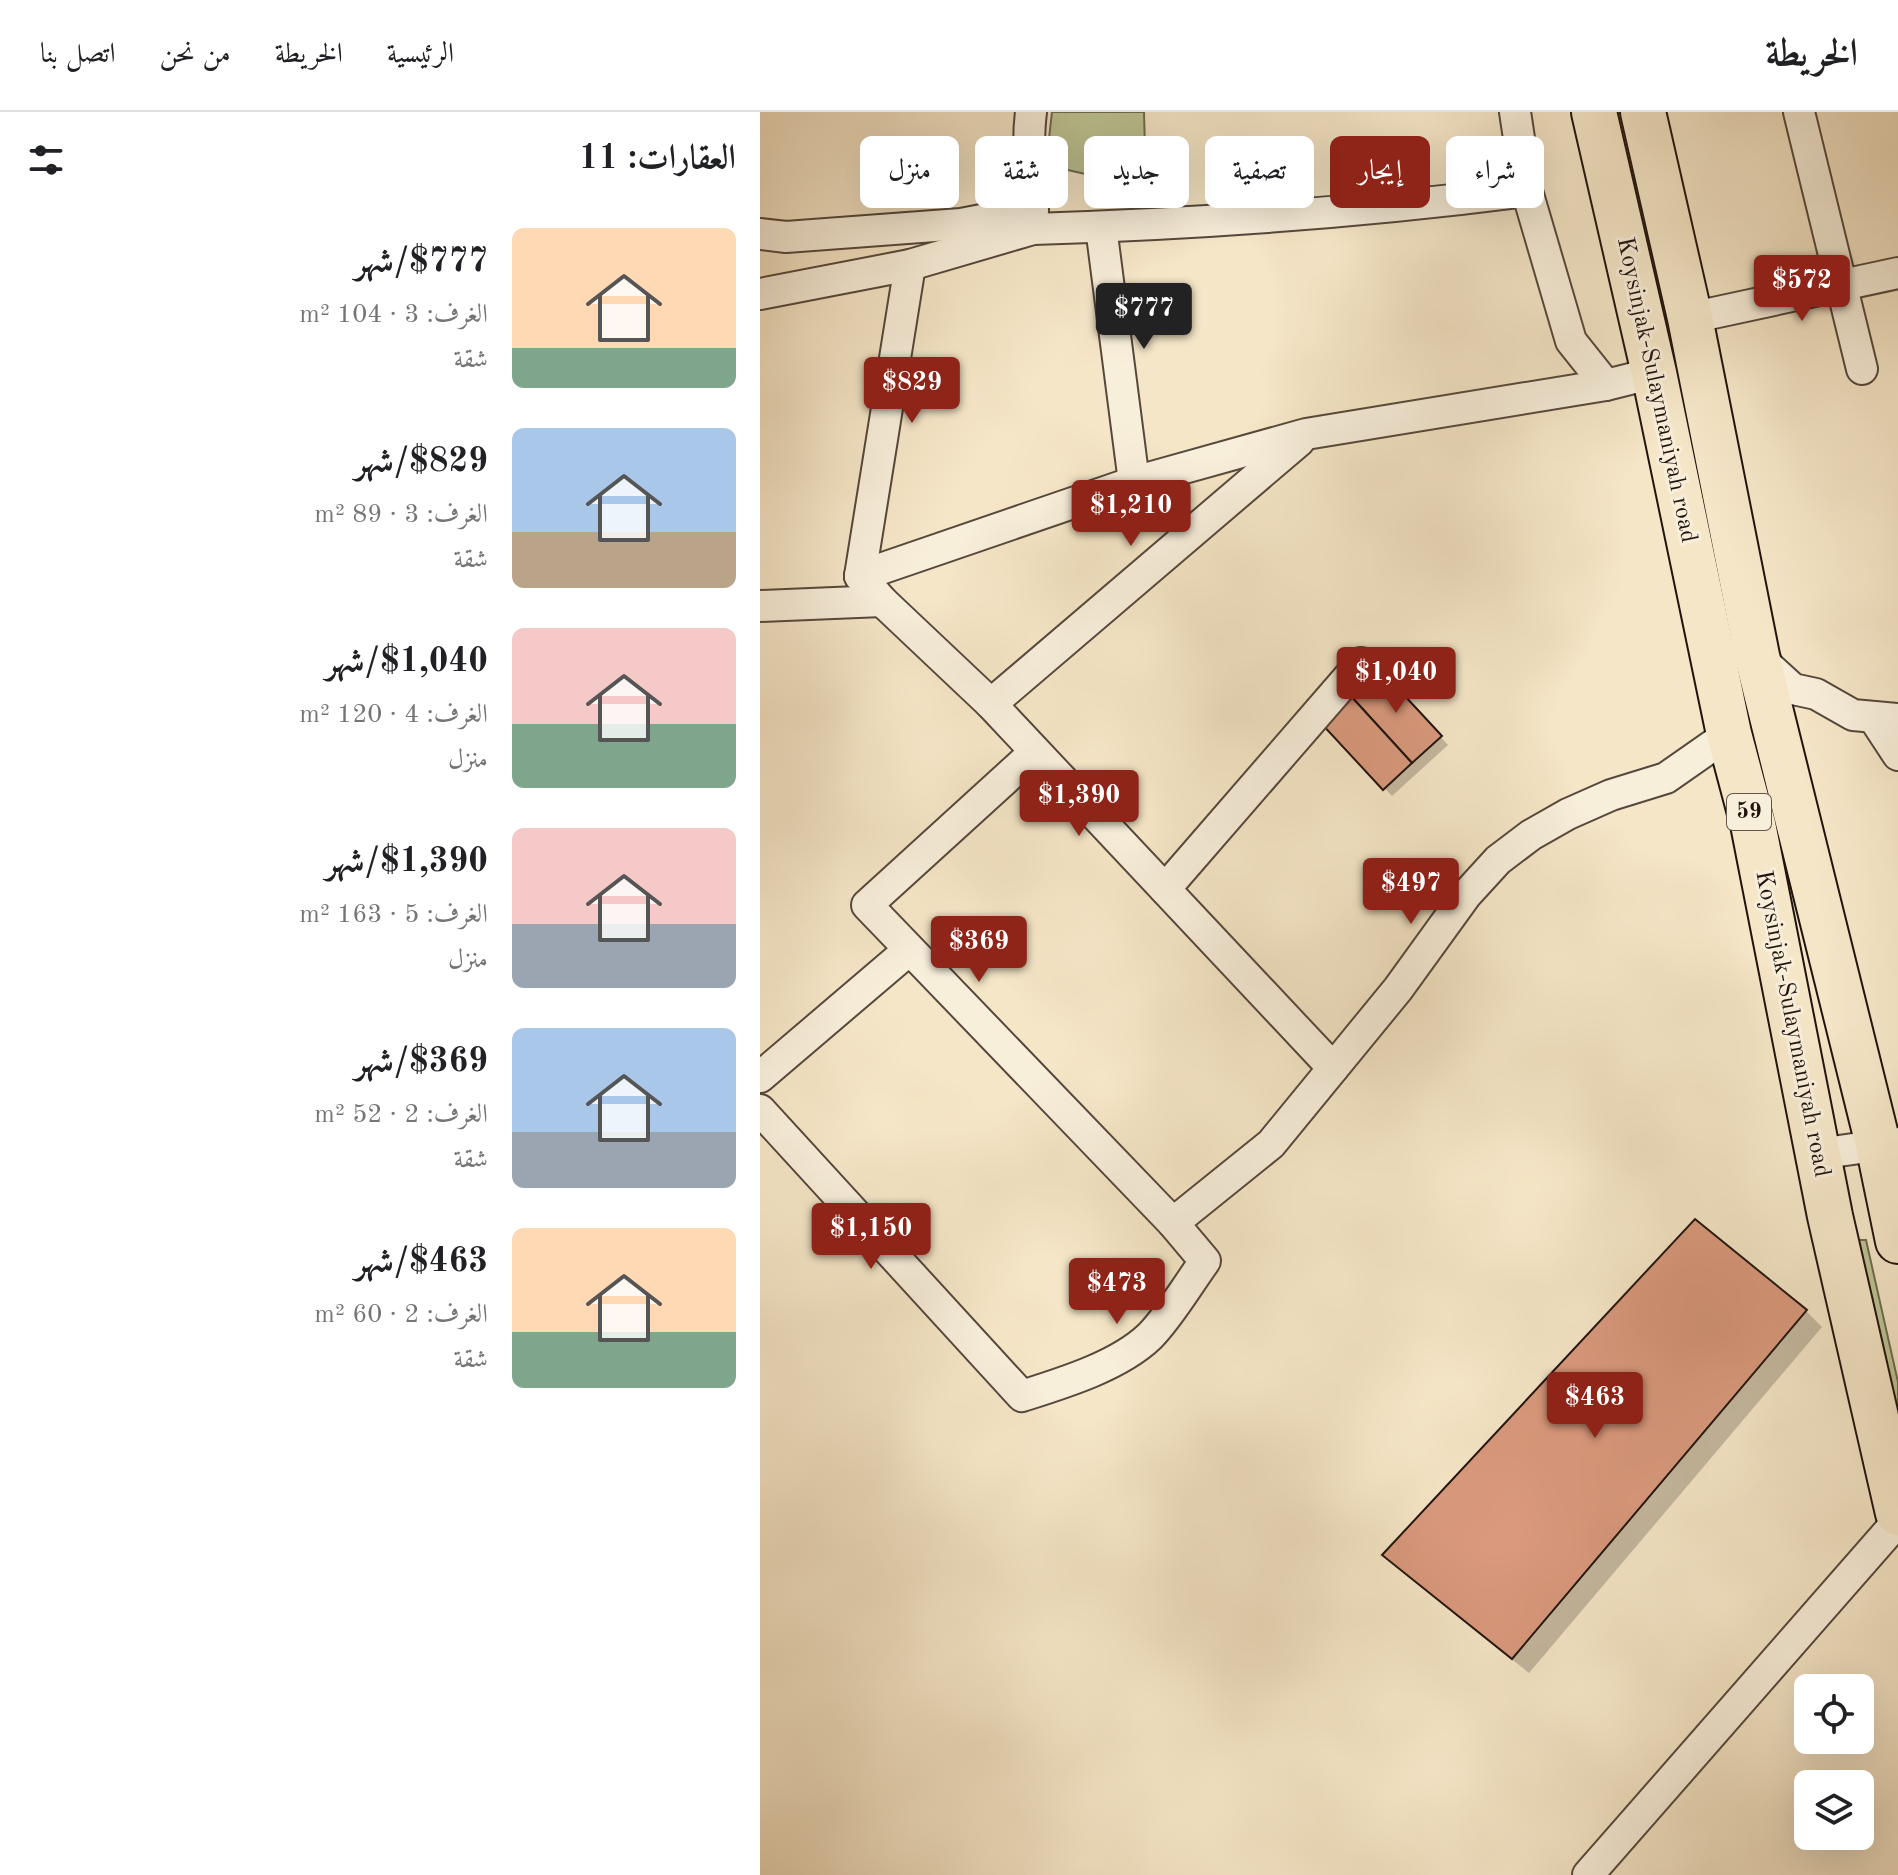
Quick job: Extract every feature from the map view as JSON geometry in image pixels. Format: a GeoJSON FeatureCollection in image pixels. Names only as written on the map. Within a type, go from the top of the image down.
{"type":"FeatureCollection","features":[{"type":"Feature","properties":{"kind":"main road","name":"Koysinjak-Sulaymaniyah road"},"geometry":{"type":"LineString","coordinates":[[1594,112],[1654,373],[1729,734],[1753,824],[1818,1154],[1898,1513]]}},
{"type":"Feature","properties":{"kind":"main road","name":"59"},"geometry":{"type":"LineString","coordinates":[[1643,112],[1690,318],[1757,656],[1888,1143],[1898,1241]]}},
{"type":"Feature","properties":{"kind":"street"},"geometry":{"type":"LineString","coordinates":[[1031,112],[1028,137],[1033,219]]}},
{"type":"Feature","properties":{"kind":"street"},"geometry":{"type":"LineString","coordinates":[[1515,112],[1519,136]]}},
{"type":"Feature","properties":{"kind":"street"},"geometry":{"type":"LineString","coordinates":[[1799,112],[1862,369]]}},
{"type":"Feature","properties":{"kind":"street"},"geometry":{"type":"LineString","coordinates":[[760,234],[786,237],[1033,219],[1101,227],[1446,201]]}},
{"type":"Feature","properties":{"kind":"street"},"geometry":{"type":"LineString","coordinates":[[1532,208],[1571,341],[1606,385]]}},
{"type":"Feature","properties":{"kind":"street"},"geometry":{"type":"LineString","coordinates":[[760,294],[910,265],[1033,219]]}},
{"type":"Feature","properties":{"kind":"street"},"geometry":{"type":"LineString","coordinates":[[1101,227],[1134,482]]}},
{"type":"Feature","properties":{"kind":"street"},"geometry":{"type":"LineString","coordinates":[[860,576],[910,265]]}},
{"type":"Feature","properties":{"kind":"street"},"geometry":{"type":"LineString","coordinates":[[1690,318],[1898,273]]}},
{"type":"Feature","properties":{"kind":"street"},"geometry":{"type":"LineString","coordinates":[[860,576],[1134,482],[1306,434],[1606,385],[1654,373]]}},
{"type":"Feature","properties":{"kind":"street"},"geometry":{"type":"LineString","coordinates":[[991,704],[1306,434]]}},
{"type":"Feature","properties":{"kind":"street"},"geometry":{"type":"LineString","coordinates":[[860,576],[882,601],[991,704],[1333,1068]]}},
{"type":"Feature","properties":{"kind":"street"},"geometry":{"type":"LineString","coordinates":[[760,606],[882,601]]}},
{"type":"Feature","properties":{"kind":"street"},"geometry":{"type":"LineString","coordinates":[[1757,656],[1793,689],[1816,694],[1853,715],[1885,718],[1898,755]]}},
{"type":"Feature","properties":{"kind":"street"},"geometry":{"type":"LineString","coordinates":[[1165,889],[1361,663]]}},
{"type":"Feature","properties":{"kind":"street"},"geometry":{"type":"LineString","coordinates":[[1173,1223],[1271,1144],[1398,989],[1466,895],[1498,860],[1531,835],[1568,814],[1611,795],[1666,778],[1729,734]]}},
{"type":"Feature","properties":{"kind":"street"},"geometry":{"type":"LineString","coordinates":[[760,1110],[1022,1396],[1068,1381],[1119,1357],[1150,1336],[1205,1261],[1173,1223],[867,905],[1035,752]]}},
{"type":"Feature","properties":{"kind":"street"},"geometry":{"type":"LineString","coordinates":[[760,1077],[909,950]]}},
{"type":"Feature","properties":{"kind":"street"},"geometry":{"type":"LineString","coordinates":[[1818,1154],[1888,1143]]}},
{"type":"Feature","properties":{"kind":"street"},"geometry":{"type":"LineString","coordinates":[[1588,1875],[1898,1521]]}},
{"type":"Feature","properties":{"kind":"green space"},"geometry":{"type":"Polygon","coordinates":[[[1052,112],[1144,112],[1145,136],[1084,136],[1084,174],[1068,170],[1068,136],[1049,136],[1052,112]]]}},
{"type":"Feature","properties":{"kind":"green space"},"geometry":{"type":"Polygon","coordinates":[[[1858,1240],[1866,1240],[1898,1382],[1898,1445],[1858,1240]]]}},
{"type":"Feature","properties":{"kind":"building"},"geometry":{"type":"Polygon","coordinates":[[[1379,668],[1442,736],[1412,763],[1349,694],[1379,668]]]}},
{"type":"Feature","properties":{"kind":"building"},"geometry":{"type":"Polygon","coordinates":[[[1349,694],[1412,763],[1383,790],[1320,722],[1349,694]]]}},
{"type":"Feature","properties":{"kind":"building"},"geometry":{"type":"Polygon","coordinates":[[[1695,1219],[1807,1310],[1512,1659],[1382,1555],[1695,1219]]]}}]}
